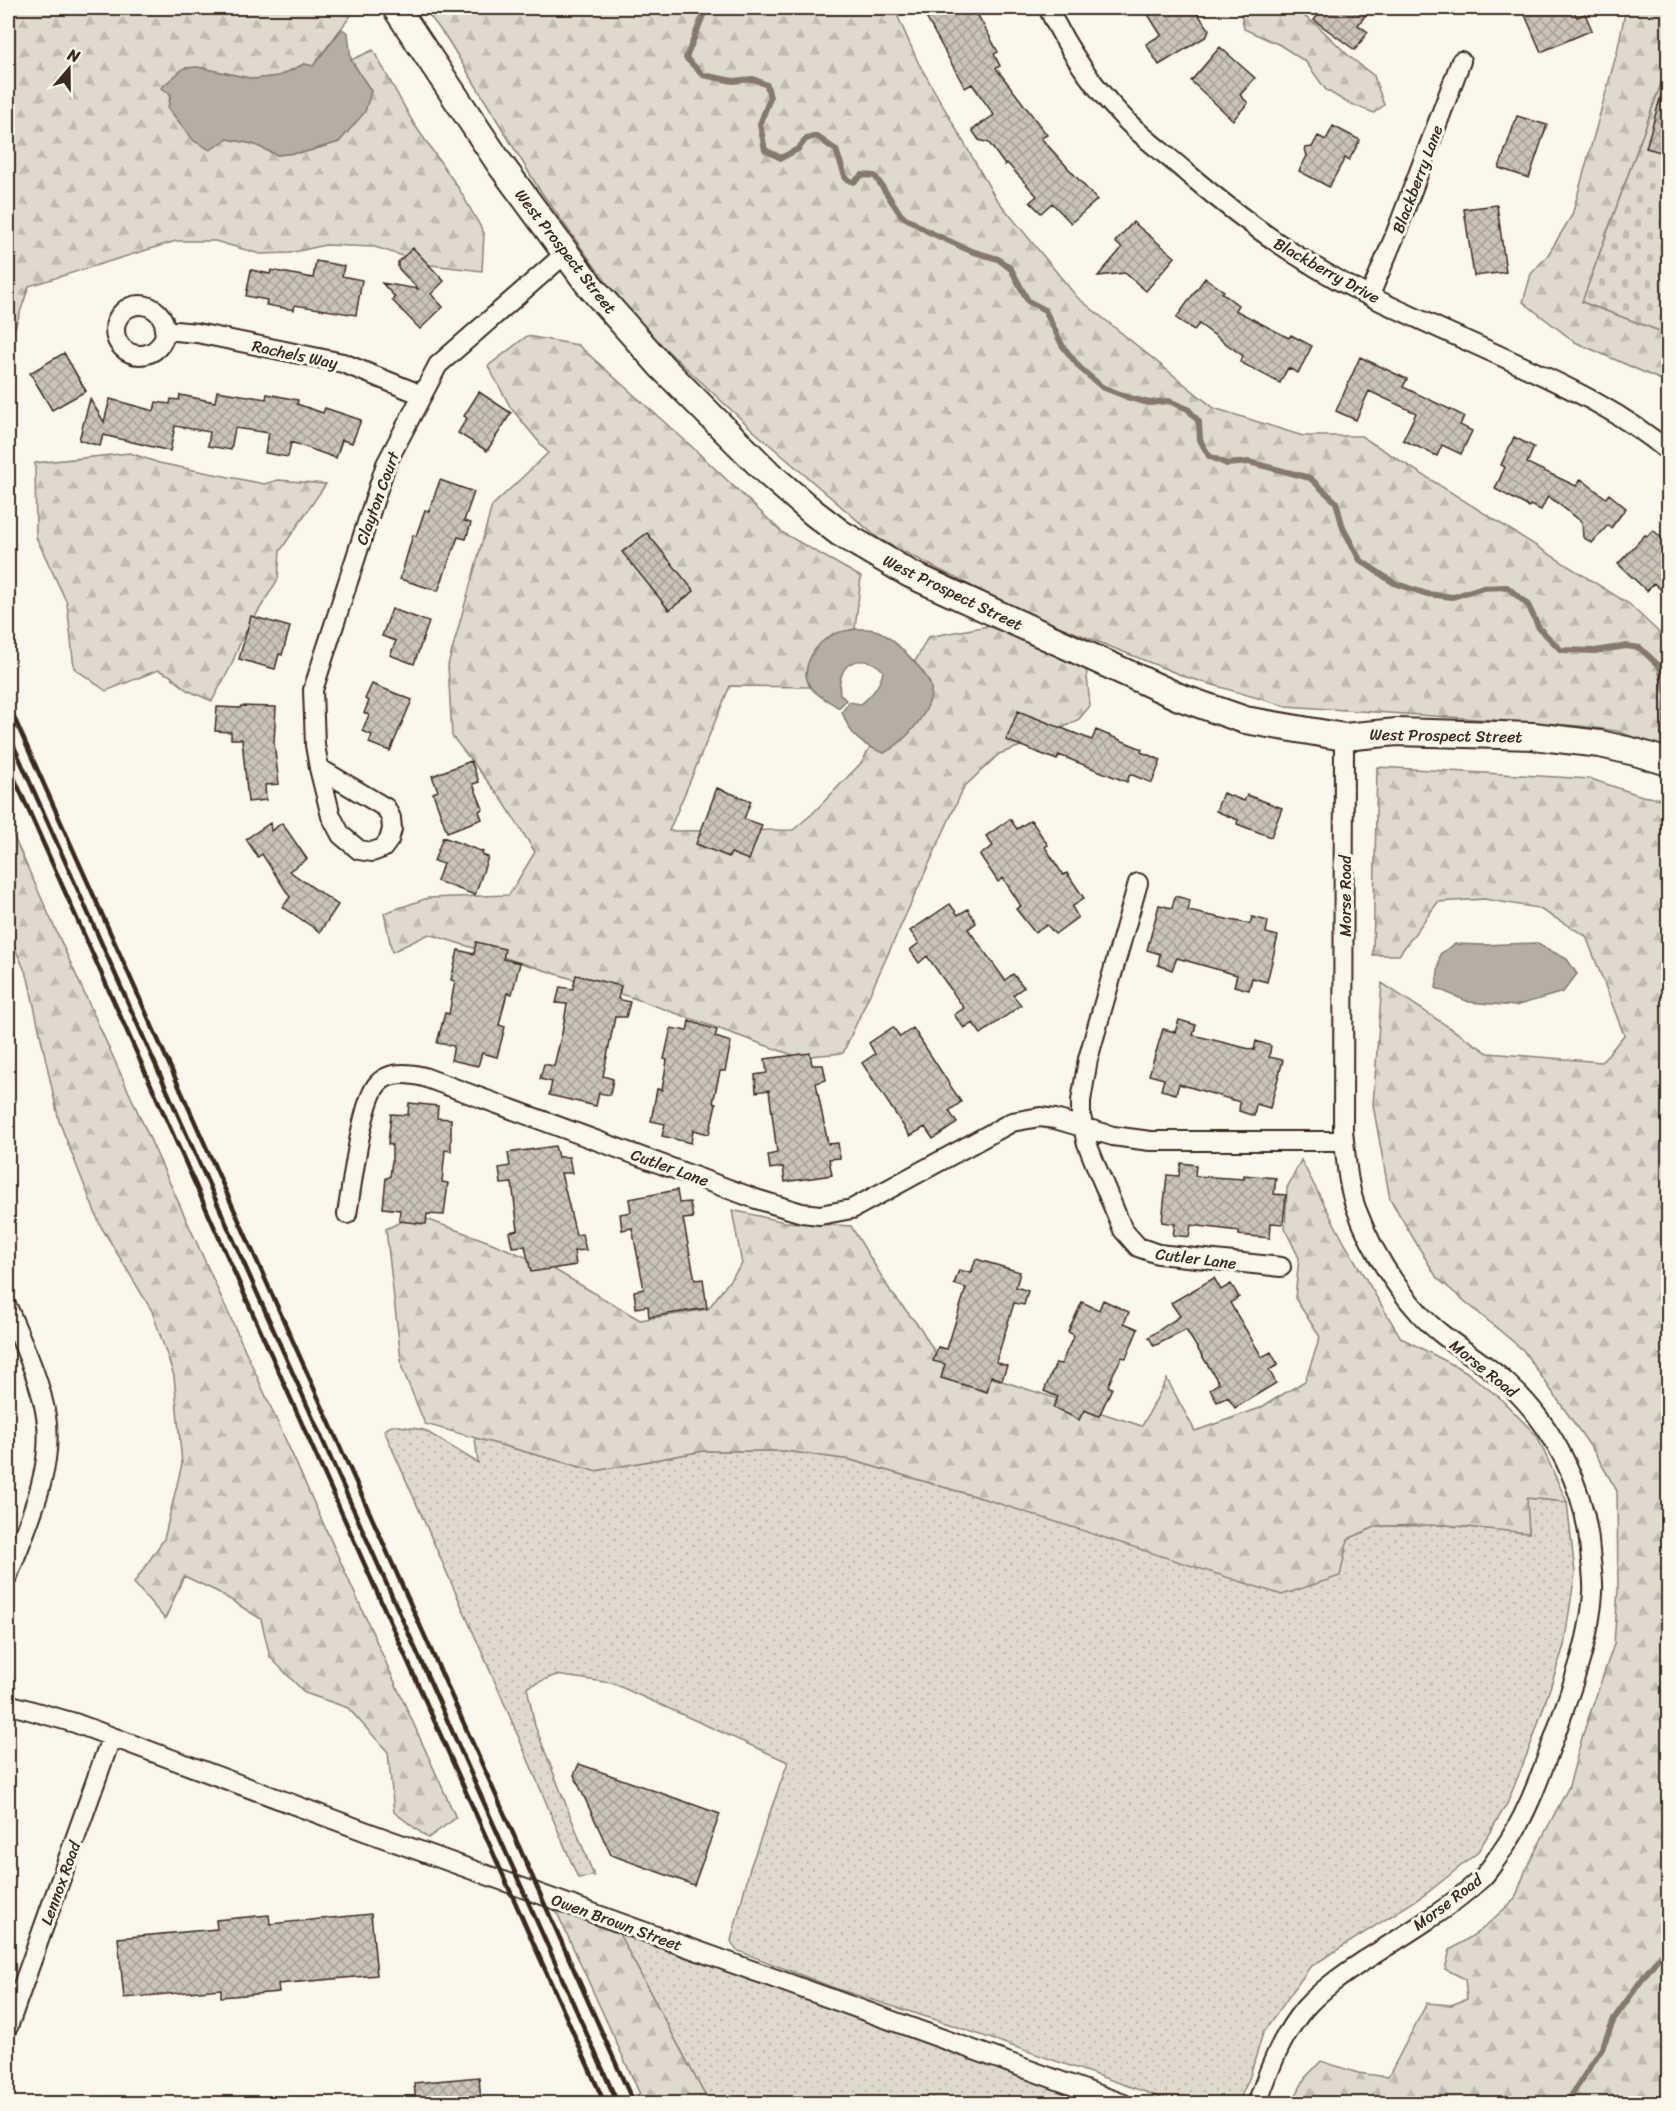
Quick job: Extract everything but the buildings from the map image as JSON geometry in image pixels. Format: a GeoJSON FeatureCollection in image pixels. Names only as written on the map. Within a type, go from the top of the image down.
{"type":"FeatureCollection","features":[{"type":"Feature","properties":{"kind":"street","name":"West Prospect Street"},"geometry":{"type":"LineString","coordinates":[[396,8],[500,164],[590,286],[662,367],[770,474],[840,533],[910,574],[1179,697],[1245,720],[1344,737],[1397,732],[1533,736],[1600,744],[1668,762]]}},
{"type":"Feature","properties":{"kind":"street","name":"Blackberry Drive"},"geometry":{"type":"LineString","coordinates":[[1048,8],[1056,26],[1096,86],[1122,117],[1217,199],[1262,232],[1310,264],[1370,295],[1581,393],[1647,433],[1668,452]]}},
{"type":"Feature","properties":{"kind":"street","name":"Blackberry Lane"},"geometry":{"type":"LineString","coordinates":[[1370,295],[1461,61]]}},
{"type":"Feature","properties":{"kind":"street","name":"Clayton Court"},"geometry":{"type":"LineString","coordinates":[[319,768],[386,808],[391,818],[392,829],[389,840],[383,848],[372,852],[358,850],[341,835],[331,816],[319,768],[315,745],[314,690],[386,464],[438,365],[566,254]]}},
{"type":"Feature","properties":{"kind":"street","name":"Rachels Way"},"geometry":{"type":"LineString","coordinates":[[164,330],[197,333],[343,363],[422,395]]}},
{"type":"Feature","properties":{"kind":"street","name":"Morse Road"},"geometry":{"type":"LineString","coordinates":[[1257,2103],[1271,2063],[1305,2008],[1343,1975],[1464,1893],[1484,1876],[1503,1849],[1529,1804],[1568,1698],[1586,1640],[1593,1592],[1589,1537],[1577,1489],[1557,1445],[1539,1418],[1508,1383],[1440,1333],[1422,1317],[1398,1289],[1377,1254],[1355,1206],[1346,1164],[1344,1141],[1344,737]]}},
{"type":"Feature","properties":{"kind":"street","name":"Cutler Lane"},"geometry":{"type":"LineString","coordinates":[[1138,883],[1088,1059],[1081,1101],[1083,1126],[1096,1166],[1123,1230],[1138,1247],[1158,1254],[1281,1267]]}},
{"type":"Feature","properties":{"kind":"street","name":"Cutler Lane"},"geometry":{"type":"LineString","coordinates":[[347,1214],[368,1103],[376,1086],[396,1074],[424,1077],[802,1214],[820,1215],[852,1209],[1012,1122],[1040,1117],[1083,1126],[1113,1136],[1150,1141],[1344,1141]]}},
{"type":"Feature","properties":{"kind":"street"},"geometry":{"type":"LineString","coordinates":[[8,1308],[39,1385],[46,1418],[47,1449],[39,1488],[8,1576]]}},
{"type":"Feature","properties":{"kind":"street","name":"Owen Brown Street"},"geometry":{"type":"LineString","coordinates":[[8,1704],[65,1720],[713,1957],[1124,2103]]}},
{"type":"Feature","properties":{"kind":"street","name":"Lennox Road"},"geometry":{"type":"LineString","coordinates":[[8,2027],[111,1738]]}},
{"type":"Feature","properties":{"kind":"green space"},"geometry":{"type":"Polygon","coordinates":[[[8,8],[348,8],[352,14],[313,66],[304,64],[279,76],[254,79],[197,67],[162,88],[171,94],[168,108],[177,119],[228,139],[253,144],[277,155],[305,152],[339,142],[371,91],[351,60],[373,50],[414,124],[459,189],[484,233],[482,271],[431,265],[375,247],[325,245],[290,253],[260,254],[215,241],[176,241],[29,286],[8,348],[8,8]]]}},
{"type":"Feature","properties":{"kind":"green space"},"geometry":{"type":"Polygon","coordinates":[[[424,8],[894,8],[918,62],[995,197],[1077,297],[1214,408],[1303,436],[1361,436],[1629,604],[1668,641],[1668,750],[1617,731],[1580,726],[1285,706],[1186,677],[1016,609],[879,539],[756,433],[631,317],[539,189],[448,40],[424,8]]]}},
{"type":"Feature","properties":{"kind":"green space"},"geometry":{"type":"Polygon","coordinates":[[[1240,8],[1295,8],[1374,76],[1384,105],[1374,113],[1346,102],[1326,90],[1306,62],[1280,45],[1244,29],[1240,8]]]}},
{"type":"Feature","properties":{"kind":"green space"},"geometry":{"type":"Polygon","coordinates":[[[1626,8],[1668,8],[1668,65],[1582,302],[1668,334],[1668,383],[1575,342],[1523,302],[1531,274],[1548,255],[1572,215],[1617,52],[1626,8]]]}},
{"type":"Feature","properties":{"kind":"green space"},"geometry":{"type":"Polygon","coordinates":[[[1668,65],[1668,334],[1582,302],[1668,65]]]}},
{"type":"Feature","properties":{"kind":"green space"},"geometry":{"type":"Polygon","coordinates":[[[527,336],[578,345],[690,445],[783,533],[861,577],[855,629],[833,634],[809,661],[806,675],[810,687],[730,686],[669,831],[793,830],[812,814],[862,762],[928,637],[988,626],[1086,667],[1090,706],[1079,719],[1046,737],[999,754],[964,787],[843,1053],[798,1057],[636,999],[429,934],[392,952],[384,913],[428,898],[509,895],[535,852],[503,801],[452,736],[448,665],[492,506],[548,453],[511,408],[488,366],[527,336]]]}},
{"type":"Feature","properties":{"kind":"green space"},"geometry":{"type":"Polygon","coordinates":[[[130,453],[159,463],[264,484],[278,480],[326,484],[280,551],[278,579],[242,638],[231,666],[212,701],[187,690],[169,675],[158,670],[106,691],[74,668],[67,603],[36,537],[35,463],[130,453]]]}},
{"type":"Feature","properties":{"kind":"green space"},"geometry":{"type":"Polygon","coordinates":[[[1377,767],[1591,779],[1642,796],[1668,800],[1668,2103],[1292,2103],[1305,2078],[1321,2061],[1358,2073],[1388,2077],[1427,2003],[1451,2005],[1467,1999],[1465,1979],[1445,1969],[1450,1950],[1480,1931],[1515,1899],[1526,1869],[1569,1786],[1583,1734],[1614,1644],[1618,1590],[1617,1491],[1595,1453],[1523,1350],[1437,1278],[1390,1199],[1373,1105],[1382,983],[1488,1053],[1602,1062],[1624,1035],[1586,936],[1538,908],[1484,899],[1438,902],[1399,955],[1373,955],[1377,767]]]}},
{"type":"Feature","properties":{"kind":"green space"},"geometry":{"type":"Polygon","coordinates":[[[8,824],[456,1818],[428,1838],[394,1812],[388,1752],[348,1708],[305,1693],[270,1657],[261,1619],[218,1592],[184,1576],[165,1619],[134,1583],[164,1539],[182,1464],[174,1376],[152,1311],[100,1225],[59,1121],[28,978],[8,932],[8,824]]]}},
{"type":"Feature","properties":{"kind":"green space"},"geometry":{"type":"Polygon","coordinates":[[[1301,1160],[1345,1244],[1401,1338],[1465,1371],[1499,1397],[1537,1436],[1567,1502],[1527,1498],[1529,1533],[1446,1525],[1377,1526],[1348,1539],[1340,1576],[1282,1595],[988,1500],[851,1460],[786,1451],[703,1451],[595,1471],[425,1424],[402,1368],[386,1229],[415,1215],[550,1267],[640,1320],[708,1309],[742,1264],[732,1210],[785,1222],[851,1226],[891,1292],[921,1329],[940,1361],[1142,1426],[1167,1379],[1195,1431],[1260,1408],[1305,1381],[1320,1337],[1295,1298],[1299,1258],[1285,1229],[1287,1188],[1301,1160]]]}},
{"type":"Feature","properties":{"kind":"green space"},"geometry":{"type":"Polygon","coordinates":[[[393,1425],[424,1430],[478,1463],[475,1438],[595,1471],[703,1451],[786,1451],[851,1460],[988,1500],[1348,1539],[1377,1526],[1446,1525],[1529,1533],[1526,1498],[1567,1502],[1575,1573],[1564,1646],[1533,1739],[1507,1804],[1477,1853],[1426,1894],[1310,1967],[1263,2033],[1249,2079],[1238,2103],[1177,2103],[946,2023],[837,1989],[736,1950],[731,1941],[750,1868],[788,1762],[612,1683],[556,1675],[527,1687],[535,1726],[594,1876],[578,1878],[384,1430],[393,1425]]]}},
{"type":"Feature","properties":{"kind":"green space"},"geometry":{"type":"Polygon","coordinates":[[[554,1906],[619,1934],[709,2103],[644,2103],[554,1906]]]}},
{"type":"Feature","properties":{"kind":"green space"},"geometry":{"type":"Polygon","coordinates":[[[619,1934],[1102,2103],[709,2103],[619,1934]]]}},
{"type":"Feature","properties":{"kind":"shaded area"},"geometry":{"type":"Polygon","coordinates":[[[342,29],[348,33],[351,60],[371,91],[365,112],[339,142],[305,152],[277,155],[253,144],[228,139],[210,150],[194,141],[168,108],[171,94],[161,88],[184,68],[197,67],[254,79],[279,76],[304,64],[313,66],[342,29]]]}},
{"type":"Feature","properties":{"kind":"shaded area"},"geometry":{"type":"Polygon","coordinates":[[[855,629],[875,630],[892,640],[917,665],[929,681],[931,688],[927,707],[915,726],[892,749],[884,753],[857,738],[842,712],[849,702],[861,704],[872,693],[883,671],[867,661],[855,662],[845,668],[839,686],[840,694],[846,700],[839,708],[812,689],[806,674],[810,658],[820,644],[835,634],[855,629]]]}},
{"type":"Feature","properties":{"kind":"shaded area"},"geometry":{"type":"Polygon","coordinates":[[[1536,943],[1567,959],[1577,974],[1563,992],[1515,1006],[1469,1002],[1436,988],[1440,954],[1455,944],[1536,943]]]}},
{"type":"Feature","properties":{"kind":"waterway"},"geometry":{"type":"LineString","coordinates":[[706,8],[686,58],[703,75],[733,81],[753,79],[767,85],[770,98],[760,124],[765,150],[781,158],[798,149],[806,139],[816,136],[836,150],[846,179],[854,182],[862,175],[875,176],[901,215],[927,231],[971,251],[998,259],[1011,269],[1028,301],[1045,310],[1062,345],[1080,368],[1102,387],[1149,403],[1169,401],[1188,409],[1199,422],[1200,440],[1209,456],[1227,464],[1249,462],[1310,478],[1336,502],[1343,528],[1360,560],[1394,583],[1427,594],[1453,597],[1480,588],[1507,587],[1528,605],[1539,628],[1561,650],[1595,651],[1626,646],[1640,648],[1660,667],[1667,696],[1664,738]]}},
{"type":"Feature","properties":{"kind":"waterway"},"geometry":{"type":"LineString","coordinates":[[1566,2104],[1602,2048],[1614,2019],[1668,1946]]}},
{"type":"Feature","properties":{"kind":"railway"},"geometry":{"type":"LineString","coordinates":[[8,704],[634,2104]]}},
{"type":"Feature","properties":{"kind":"railway"},"geometry":{"type":"LineString","coordinates":[[8,733],[618,2104]]}},
{"type":"Feature","properties":{"kind":"railway"},"geometry":{"type":"LineString","coordinates":[[8,764],[605,2104]]}}]}
